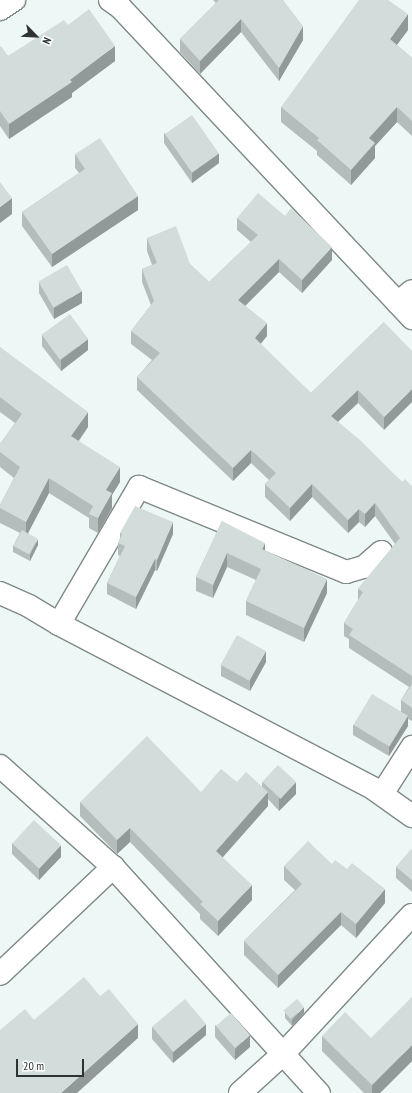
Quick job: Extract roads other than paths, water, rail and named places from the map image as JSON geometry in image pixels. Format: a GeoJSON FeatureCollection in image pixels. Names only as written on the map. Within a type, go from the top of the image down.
{"type":"FeatureCollection","features":[{"type":"Feature","properties":{"kind":"street"},"geometry":{"type":"LineString","coordinates":[[0,9],[14,0]]}},
{"type":"Feature","properties":{"kind":"street"},"geometry":{"type":"LineString","coordinates":[[118,2],[407,304]]}},
{"type":"Feature","properties":{"kind":"street"},"geometry":{"type":"LineString","coordinates":[[59,624],[139,487],[346,572],[364,567],[381,552]]}},
{"type":"Feature","properties":{"kind":"street"},"geometry":{"type":"LineString","coordinates":[[0,593],[30,606],[59,624],[382,794],[412,816]]}},
{"type":"Feature","properties":{"kind":"street"},"geometry":{"type":"LineString","coordinates":[[382,794],[412,747]]}},
{"type":"Feature","properties":{"kind":"street"},"geometry":{"type":"LineString","coordinates":[[0,766],[113,867],[319,1093]]}},
{"type":"Feature","properties":{"kind":"street"},"geometry":{"type":"LineString","coordinates":[[0,974],[113,867]]}},
{"type":"Feature","properties":{"kind":"street"},"geometry":{"type":"LineString","coordinates":[[240,1093],[284,1053],[412,915]]}}]}
